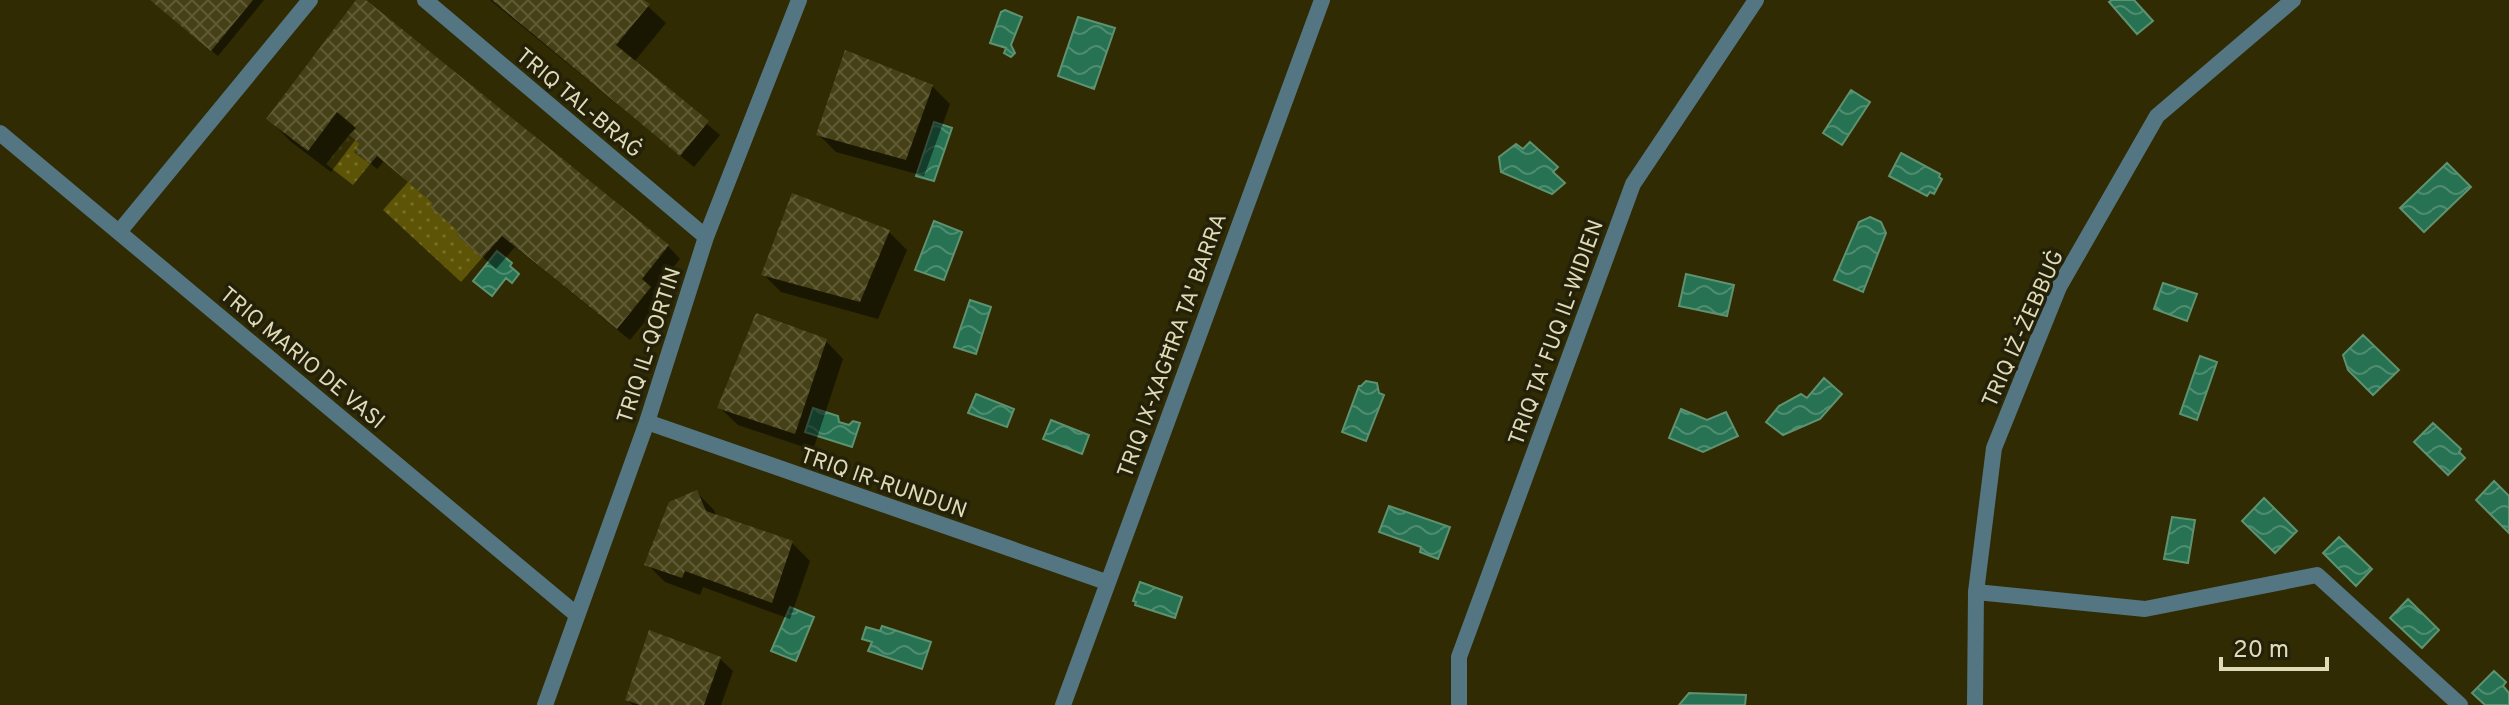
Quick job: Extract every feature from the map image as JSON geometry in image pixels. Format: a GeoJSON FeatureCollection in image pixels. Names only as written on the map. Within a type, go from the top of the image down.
{"type":"FeatureCollection","features":[{"type":"Feature","properties":{"kind":"street"},"geometry":{"type":"LineString","coordinates":[[119,232],[310,0]]}},
{"type":"Feature","properties":{"kind":"street","name":"TRIQ TAL-BRAĠ"},"geometry":{"type":"LineString","coordinates":[[425,0],[706,237]]}},
{"type":"Feature","properties":{"kind":"street","name":"TRIQ IL-QORTIN"},"geometry":{"type":"LineString","coordinates":[[545,705],[647,422],[706,237],[799,0]]}},
{"type":"Feature","properties":{"kind":"street","name":"TRIQ IX-XAGĦRA TA' BARRA"},"geometry":{"type":"LineString","coordinates":[[1063,705],[1322,0]]}},
{"type":"Feature","properties":{"kind":"street","name":"TRIQ TA' FUQ IL-WIDIEN"},"geometry":{"type":"LineString","coordinates":[[1459,705],[1459,657],[1633,184],[1756,0]]}},
{"type":"Feature","properties":{"kind":"street","name":"TRIQ IŻ-ŻEBBUĠ"},"geometry":{"type":"LineString","coordinates":[[1975,705],[1976,592],[1994,448],[2059,287],[2157,116],[2293,0]]}},
{"type":"Feature","properties":{"kind":"street","name":"TRIQ MARIO DE VASI"},"geometry":{"type":"LineString","coordinates":[[0,133],[577,615]]}},
{"type":"Feature","properties":{"kind":"street","name":"TRIQ IR-RUNDUN"},"geometry":{"type":"LineString","coordinates":[[647,422],[1106,582]]}},
{"type":"Feature","properties":{"kind":"street"},"geometry":{"type":"LineString","coordinates":[[1976,592],[2145,609],[2317,575],[2460,705]]}},
{"type":"Feature","properties":{"kind":"shaded area"},"geometry":{"type":"Polygon","coordinates":[[[349,135],[360,144],[354,152],[370,164],[353,185],[326,164],[349,135]]]}},
{"type":"Feature","properties":{"kind":"shaded area"},"geometry":{"type":"Polygon","coordinates":[[[408,182],[433,203],[459,232],[457,235],[482,258],[461,282],[383,210],[408,182]]]}},
{"type":"Feature","properties":{"kind":"water"},"geometry":{"type":"Polygon","coordinates":[[[2134,0],[2153,21],[2137,34],[2109,2],[2134,0]]]}},
{"type":"Feature","properties":{"kind":"water"},"geometry":{"type":"Polygon","coordinates":[[[1005,10],[1022,17],[1011,45],[1015,53],[1011,57],[1004,53],[1006,48],[990,43],[1001,12],[1005,10]]]}},
{"type":"Feature","properties":{"kind":"water"},"geometry":{"type":"Polygon","coordinates":[[[1078,17],[1115,28],[1094,89],[1058,76],[1078,17]]]}},
{"type":"Feature","properties":{"kind":"water"},"geometry":{"type":"Polygon","coordinates":[[[1851,90],[1870,102],[1842,145],[1823,133],[1851,90]]]}},
{"type":"Feature","properties":{"kind":"water"},"geometry":{"type":"Polygon","coordinates":[[[934,122],[952,128],[934,181],[916,176],[934,122]]]}},
{"type":"Feature","properties":{"kind":"water"},"geometry":{"type":"Polygon","coordinates":[[[1530,142],[1558,167],[1553,172],[1565,183],[1552,194],[1501,172],[1499,157],[1516,144],[1523,149],[1530,142]]]}},
{"type":"Feature","properties":{"kind":"water"},"geometry":{"type":"Polygon","coordinates":[[[1901,153],[1940,174],[1942,179],[1934,194],[1930,192],[1927,196],[1889,176],[1901,153]]]}},
{"type":"Feature","properties":{"kind":"water"},"geometry":{"type":"Polygon","coordinates":[[[2447,163],[2471,187],[2424,232],[2400,208],[2447,163]]]}},
{"type":"Feature","properties":{"kind":"water"},"geometry":{"type":"Polygon","coordinates":[[[1870,217],[1881,222],[1886,233],[1863,292],[1834,280],[1859,222],[1870,217]]]}},
{"type":"Feature","properties":{"kind":"water"},"geometry":{"type":"Polygon","coordinates":[[[934,221],[962,232],[944,280],[915,270],[934,221]]]}},
{"type":"Feature","properties":{"kind":"water"},"geometry":{"type":"Polygon","coordinates":[[[497,251],[512,263],[510,266],[519,274],[512,283],[506,278],[492,296],[473,281],[497,251]]]}},
{"type":"Feature","properties":{"kind":"water"},"geometry":{"type":"Polygon","coordinates":[[[1686,274],[1734,285],[1727,316],[1679,306],[1686,274]]]}},
{"type":"Feature","properties":{"kind":"water"},"geometry":{"type":"Polygon","coordinates":[[[2163,283],[2197,294],[2187,321],[2154,309],[2163,283]]]}},
{"type":"Feature","properties":{"kind":"water"},"geometry":{"type":"Polygon","coordinates":[[[970,300],[991,307],[976,354],[954,347],[970,300]]]}},
{"type":"Feature","properties":{"kind":"water"},"geometry":{"type":"Polygon","coordinates":[[[2363,335],[2399,370],[2373,395],[2348,370],[2343,355],[2363,335]]]}},
{"type":"Feature","properties":{"kind":"water"},"geometry":{"type":"Polygon","coordinates":[[[2200,356],[2217,362],[2197,420],[2180,414],[2200,356]]]}},
{"type":"Feature","properties":{"kind":"water"},"geometry":{"type":"Polygon","coordinates":[[[1824,378],[1842,394],[1820,419],[1783,435],[1766,422],[1779,406],[1801,394],[1807,398],[1824,378]]]}},
{"type":"Feature","properties":{"kind":"water"},"geometry":{"type":"Polygon","coordinates":[[[1366,381],[1377,383],[1379,393],[1384,395],[1366,441],[1342,432],[1359,386],[1366,381]]]}},
{"type":"Feature","properties":{"kind":"water"},"geometry":{"type":"Polygon","coordinates":[[[976,394],[1014,409],[1007,427],[968,413],[976,394]]]}},
{"type":"Feature","properties":{"kind":"water"},"geometry":{"type":"Polygon","coordinates":[[[813,408],[838,416],[839,422],[849,425],[853,421],[860,423],[852,447],[805,432],[813,408]]]}},
{"type":"Feature","properties":{"kind":"water"},"geometry":{"type":"Polygon","coordinates":[[[1681,409],[1707,420],[1726,412],[1738,436],[1703,452],[1669,438],[1681,409]]]}},
{"type":"Feature","properties":{"kind":"water"},"geometry":{"type":"Polygon","coordinates":[[[1051,420],[1089,435],[1082,454],[1043,439],[1051,420]]]}},
{"type":"Feature","properties":{"kind":"water"},"geometry":{"type":"Polygon","coordinates":[[[2433,423],[2461,449],[2459,452],[2465,458],[2448,475],[2414,442],[2433,423]]]}},
{"type":"Feature","properties":{"kind":"water"},"geometry":{"type":"Polygon","coordinates":[[[2494,481],[2509,496],[2509,533],[2476,500],[2494,481]]]}},
{"type":"Feature","properties":{"kind":"water"},"geometry":{"type":"Polygon","coordinates":[[[2264,498],[2297,531],[2275,553],[2242,521],[2264,498]]]}},
{"type":"Feature","properties":{"kind":"water"},"geometry":{"type":"Polygon","coordinates":[[[1389,506],[1450,527],[1438,559],[1420,552],[1421,547],[1379,532],[1389,506]]]}},
{"type":"Feature","properties":{"kind":"water"},"geometry":{"type":"Polygon","coordinates":[[[2172,517],[2195,520],[2188,563],[2164,559],[2172,517]]]}},
{"type":"Feature","properties":{"kind":"water"},"geometry":{"type":"Polygon","coordinates":[[[2339,537],[2372,569],[2356,586],[2323,553],[2339,537]]]}},
{"type":"Feature","properties":{"kind":"water"},"geometry":{"type":"Polygon","coordinates":[[[1140,582],[1182,597],[1175,618],[1135,605],[1133,601],[1140,582]]]}},
{"type":"Feature","properties":{"kind":"water"},"geometry":{"type":"Polygon","coordinates":[[[2408,599],[2439,630],[2422,648],[2390,618],[2408,599]]]}},
{"type":"Feature","properties":{"kind":"water"},"geometry":{"type":"Polygon","coordinates":[[[790,607],[814,617],[796,661],[771,651],[790,607]]]}},
{"type":"Feature","properties":{"kind":"water"},"geometry":{"type":"Polygon","coordinates":[[[882,626],[931,642],[922,669],[868,651],[872,642],[862,639],[866,627],[880,631],[882,626]]]}},
{"type":"Feature","properties":{"kind":"water"},"geometry":{"type":"Polygon","coordinates":[[[2494,671],[2506,682],[2503,686],[2509,693],[2509,705],[2485,705],[2472,693],[2494,671]]]}},
{"type":"Feature","properties":{"kind":"water"},"geometry":{"type":"Polygon","coordinates":[[[1689,693],[1746,695],[1745,705],[1679,705],[1689,693]]]}},
{"type":"Feature","properties":{"kind":"building"},"geometry":{"type":"Polygon","coordinates":[[[150,0],[253,0],[211,51],[150,0]]]}},
{"type":"Feature","properties":{"kind":"building"},"geometry":{"type":"Polygon","coordinates":[[[356,0],[366,0],[669,245],[642,279],[651,287],[617,329],[502,236],[482,258],[457,235],[459,232],[430,207],[433,203],[377,156],[370,164],[354,151],[360,144],[349,135],[356,128],[337,112],[308,151],[266,119],[356,0]]]}},
{"type":"Feature","properties":{"kind":"building"},"geometry":{"type":"Polygon","coordinates":[[[492,0],[644,0],[650,4],[616,45],[709,121],[680,156],[492,0]]]}},
{"type":"Feature","properties":{"kind":"building"},"geometry":{"type":"Polygon","coordinates":[[[845,50],[933,85],[906,160],[816,135],[845,50]]]}},
{"type":"Feature","properties":{"kind":"building"},"geometry":{"type":"Polygon","coordinates":[[[792,193],[890,230],[860,302],[761,275],[792,193]]]}},
{"type":"Feature","properties":{"kind":"building"},"geometry":{"type":"Polygon","coordinates":[[[756,313],[827,339],[795,434],[717,408],[756,313]]]}},
{"type":"Feature","properties":{"kind":"building"},"geometry":{"type":"Polygon","coordinates":[[[697,490],[706,511],[793,541],[772,603],[685,571],[682,578],[644,565],[669,502],[697,490]]]}},
{"type":"Feature","properties":{"kind":"building"},"geometry":{"type":"Polygon","coordinates":[[[649,630],[721,657],[704,705],[640,705],[625,700],[649,630]]]}}]}
